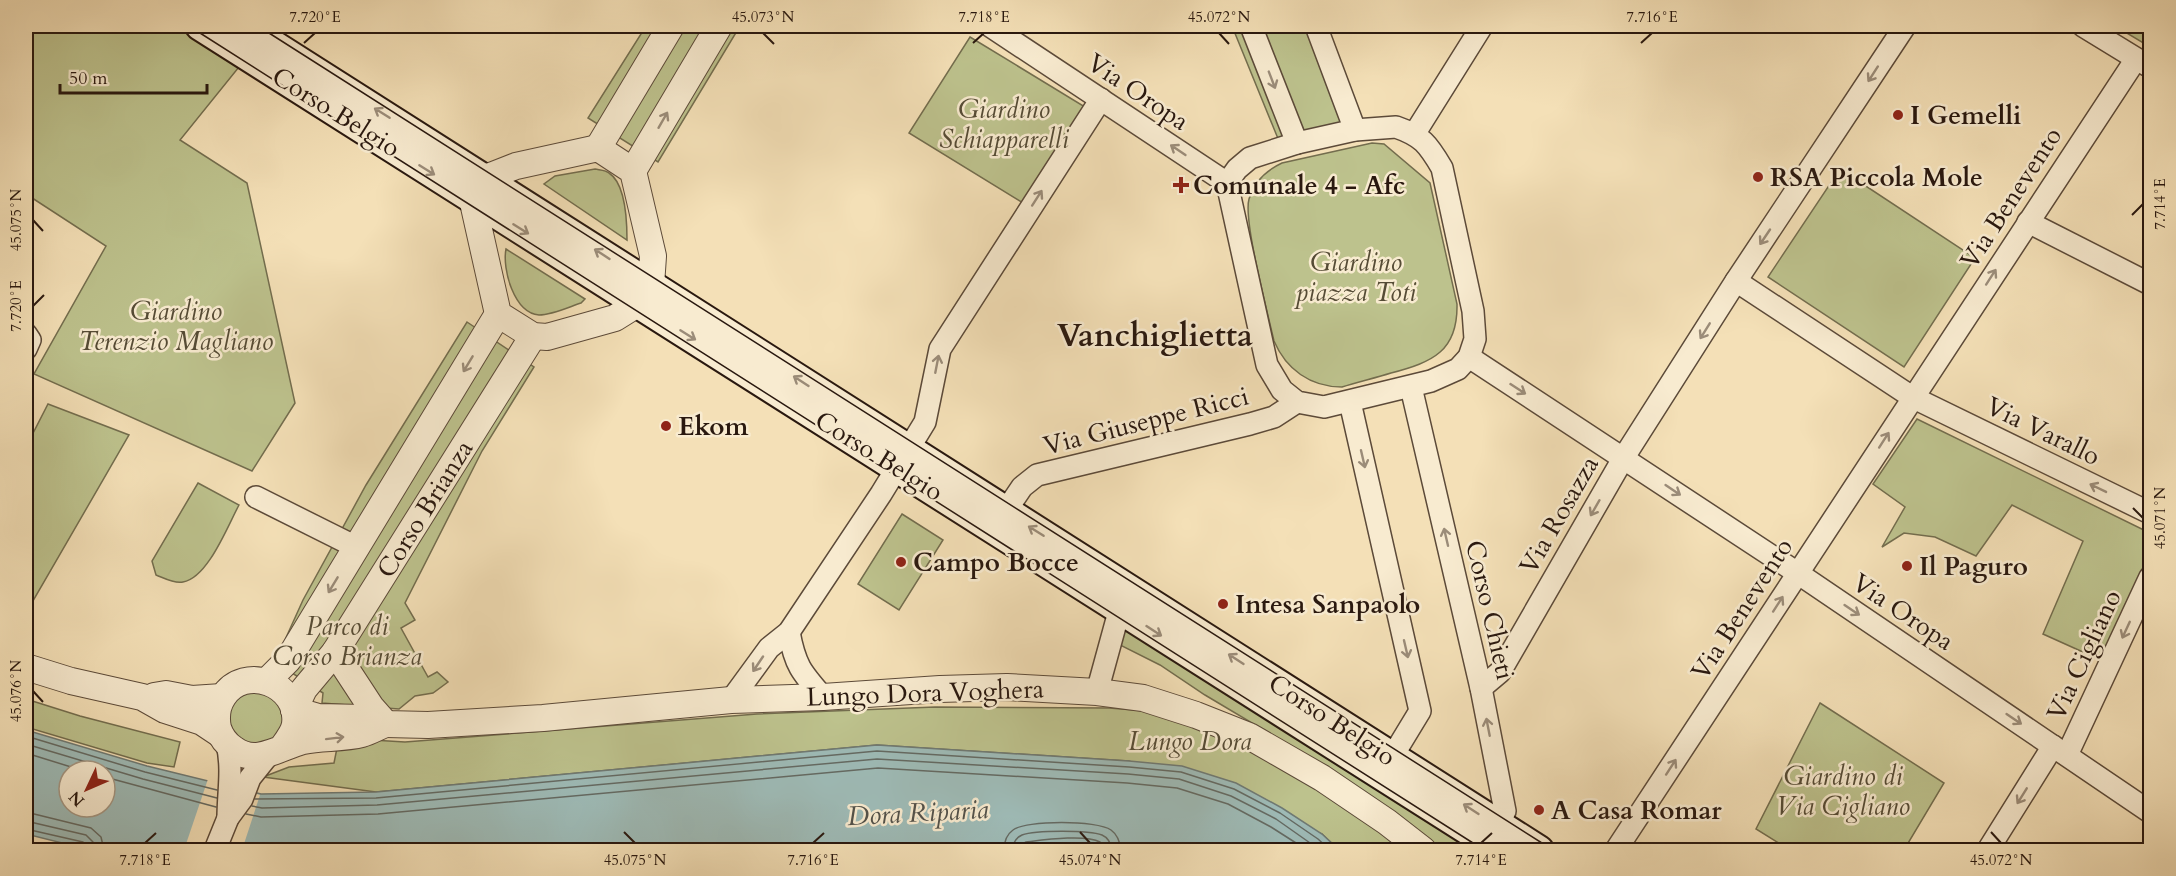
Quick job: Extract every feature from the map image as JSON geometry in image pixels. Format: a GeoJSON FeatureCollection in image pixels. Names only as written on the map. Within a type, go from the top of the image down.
{"type":"FeatureCollection","features":[{"type":"Feature","properties":{"kind":"main road","name":"Corso Belgio"},"geometry":{"type":"LineString","coordinates":[[200,26],[478,188],[1386,767],[1494,839],[1539,850]]}},
{"type":"Feature","properties":{"kind":"main road","name":"Corso Belgio"},"geometry":{"type":"LineString","coordinates":[[244,26],[478,188]]}},
{"type":"Feature","properties":{"kind":"street"},"geometry":{"type":"LineString","coordinates":[[633,171],[719,26]]}},
{"type":"Feature","properties":{"kind":"street","name":"Via Oropa"},"geometry":{"type":"LineString","coordinates":[[990,26],[1227,183]]}},
{"type":"Feature","properties":{"kind":"street"},"geometry":{"type":"LineString","coordinates":[[1251,26],[1297,142]]}},
{"type":"Feature","properties":{"kind":"street"},"geometry":{"type":"LineString","coordinates":[[1316,26],[1355,129]]}},
{"type":"Feature","properties":{"kind":"street"},"geometry":{"type":"LineString","coordinates":[[1415,133],[1482,26]]}},
{"type":"Feature","properties":{"kind":"street"},"geometry":{"type":"LineString","coordinates":[[1624,457],[1736,281],[1905,26]]}},
{"type":"Feature","properties":{"kind":"street"},"geometry":{"type":"LineString","coordinates":[[2083,26],[2143,63]]}},
{"type":"Feature","properties":{"kind":"street"},"geometry":{"type":"LineString","coordinates":[[598,148],[668,27]]}},
{"type":"Feature","properties":{"kind":"street","name":"Via Benevento"},"geometry":{"type":"LineString","coordinates":[[1616,850],[2028,222],[2143,63]]}},
{"type":"Feature","properties":{"kind":"street","name":"Corso Belgio"},"geometry":{"type":"LineString","coordinates":[[903,459],[926,422],[940,349],[1101,99]]}},
{"type":"Feature","properties":{"kind":"street"},"geometry":{"type":"LineString","coordinates":[[1396,127],[1415,133],[1430,148],[1442,168],[1473,311],[1475,339],[1469,357],[1458,369],[1411,387],[1324,407],[1297,402],[1282,390],[1267,365],[1227,183],[1237,169],[1250,158],[1297,142],[1355,129],[1396,127]]}},
{"type":"Feature","properties":{"kind":"street"},"geometry":{"type":"LineString","coordinates":[[598,148],[633,171],[653,256],[645,294],[615,318],[547,337],[533,336],[498,314],[478,188],[516,166],[598,148]]}},
{"type":"Feature","properties":{"kind":"street"},"geometry":{"type":"LineString","coordinates":[[2028,222],[2151,284]]}},
{"type":"Feature","properties":{"kind":"street"},"geometry":{"type":"LineString","coordinates":[[1736,281],[1912,397]]}},
{"type":"Feature","properties":{"kind":"street","name":"Corso Brianza"},"geometry":{"type":"LineString","coordinates":[[267,681],[288,660],[498,314]]}},
{"type":"Feature","properties":{"kind":"street"},"geometry":{"type":"LineString","coordinates":[[26,334],[30,340],[26,349]]}},
{"type":"Feature","properties":{"kind":"street","name":"Corso Brianza"},"geometry":{"type":"LineString","coordinates":[[294,710],[304,689],[335,652],[533,336]]}},
{"type":"Feature","properties":{"kind":"street","name":"Via Oropa"},"geometry":{"type":"LineString","coordinates":[[1469,357],[1799,573],[2151,812]]}},
{"type":"Feature","properties":{"kind":"street","name":"Corso Chieti"},"geometry":{"type":"LineString","coordinates":[[1411,387],[1480,688],[1505,811],[1494,839]]}},
{"type":"Feature","properties":{"kind":"street","name":"Via Varallo"},"geometry":{"type":"LineString","coordinates":[[1912,397],[2151,513]]}},
{"type":"Feature","properties":{"kind":"street","name":"Via Giuseppe Ricci"},"geometry":{"type":"LineString","coordinates":[[999,520],[1022,487],[1036,475],[1250,424],[1274,417],[1297,402]]}},
{"type":"Feature","properties":{"kind":"street"},"geometry":{"type":"LineString","coordinates":[[1350,402],[1420,711],[1386,767]]}},
{"type":"Feature","properties":{"kind":"street","name":"Via Rosazza"},"geometry":{"type":"LineString","coordinates":[[1480,688],[1500,672],[1624,457]]}},
{"type":"Feature","properties":{"kind":"street"},"geometry":{"type":"LineString","coordinates":[[731,700],[769,648],[789,632],[903,459]]}},
{"type":"Feature","properties":{"kind":"street"},"geometry":{"type":"LineString","coordinates":[[256,497],[356,547]]}},
{"type":"Feature","properties":{"kind":"street","name":"Via Cigliano"},"geometry":{"type":"LineString","coordinates":[[1988,850],[2060,751],[2151,577]]}},
{"type":"Feature","properties":{"kind":"street"},"geometry":{"type":"LineString","coordinates":[[1097,692],[1122,599]]}},
{"type":"Feature","properties":{"kind":"street"},"geometry":{"type":"LineString","coordinates":[[789,632],[795,662],[802,674],[823,697]]}},
{"type":"Feature","properties":{"kind":"street"},"geometry":{"type":"LineString","coordinates":[[335,652],[371,707],[386,724]]}},
{"type":"Feature","properties":{"kind":"street","name":"Lungo Dora Voghera"},"geometry":{"type":"LineString","coordinates":[[26,667],[71,681],[142,697],[165,710],[202,722],[237,752],[249,756],[261,756],[304,741],[363,734],[386,724]]}},
{"type":"Feature","properties":{"kind":"street"},"geometry":{"type":"LineString","coordinates":[[215,850],[237,787],[230,755],[217,722],[217,710],[222,697],[231,687],[242,681],[254,679],[267,681],[280,688],[289,698],[294,710],[295,724],[276,751],[250,778],[237,787]]}},
{"type":"Feature","properties":{"kind":"street","name":"Lungo Dora Voghera"},"geometry":{"type":"LineString","coordinates":[[294,710],[318,717],[364,718],[386,724],[428,725],[543,718],[731,700],[1007,687],[1097,692],[1143,698],[1196,715],[1249,736],[1322,778],[1387,822],[1423,850]]}},
{"type":"Feature","properties":{"kind":"street","name":"Lungo Dora Voghera"},"geometry":{"type":"LineString","coordinates":[[142,697],[166,694],[192,699],[222,697]]}},
{"type":"Feature","properties":{"kind":"green space","name":"Giardino Terenzio Magliano"},"geometry":{"type":"Polygon","coordinates":[[[26,26],[175,26],[239,67],[180,140],[247,183],[295,403],[252,471],[34,374],[106,246],[26,194],[26,26]]]}},
{"type":"Feature","properties":{"kind":"green space"},"geometry":{"type":"Polygon","coordinates":[[[646,26],[740,26],[658,162],[588,118],[646,26]]]}},
{"type":"Feature","properties":{"kind":"green space"},"geometry":{"type":"Polygon","coordinates":[[[1232,26],[1317,26],[1355,130],[1281,146],[1232,26]]]}},
{"type":"Feature","properties":{"kind":"green space"},"geometry":{"type":"Polygon","coordinates":[[[2115,26],[2150,26],[2150,47],[2115,26]]]}},
{"type":"Feature","properties":{"kind":"green space","name":"Giardino Schiapparelli"},"geometry":{"type":"Polygon","coordinates":[[[970,37],[1085,107],[1023,203],[909,133],[970,37]]]}},
{"type":"Feature","properties":{"kind":"green space","name":"Giardino piazza Toti"},"geometry":{"type":"Polygon","coordinates":[[[1372,143],[1384,144],[1430,183],[1457,304],[1456,320],[1448,344],[1431,359],[1406,369],[1342,387],[1330,386],[1310,380],[1292,368],[1274,341],[1253,246],[1248,210],[1249,199],[1254,187],[1262,177],[1282,163],[1372,143]]]}},
{"type":"Feature","properties":{"kind":"green space"},"geometry":{"type":"Polygon","coordinates":[[[595,169],[608,172],[619,186],[627,223],[627,240],[544,184],[555,176],[595,169]]]}},
{"type":"Feature","properties":{"kind":"green space"},"geometry":{"type":"Polygon","coordinates":[[[1840,169],[1975,258],[1904,367],[1768,277],[1840,169]]]}},
{"type":"Feature","properties":{"kind":"green space"},"geometry":{"type":"Polygon","coordinates":[[[506,249],[585,299],[581,303],[549,314],[539,315],[530,312],[523,307],[512,289],[506,267],[506,249]]]}},
{"type":"Feature","properties":{"kind":"green space","name":"Parco di Corso Brianza"},"geometry":{"type":"Polygon","coordinates":[[[467,322],[534,367],[482,451],[405,603],[415,620],[401,628],[428,677],[437,672],[448,682],[433,693],[415,696],[399,709],[322,703],[323,693],[275,662],[303,600],[366,485],[467,322]]]}},
{"type":"Feature","properties":{"kind":"green space"},"geometry":{"type":"Polygon","coordinates":[[[48,404],[129,435],[26,613],[26,447],[48,404]]]}},
{"type":"Feature","properties":{"kind":"green space"},"geometry":{"type":"Polygon","coordinates":[[[1917,419],[2150,533],[2150,566],[2105,662],[2043,634],[2083,541],[2012,505],[1976,556],[1935,537],[1904,533],[1882,547],[1905,507],[1873,484],[1917,419]]]}},
{"type":"Feature","properties":{"kind":"green space"},"geometry":{"type":"Polygon","coordinates":[[[198,483],[239,505],[216,550],[201,571],[183,582],[173,581],[156,575],[152,561],[198,483]]]}},
{"type":"Feature","properties":{"kind":"green space","name":"Campo Bocce"},"geometry":{"type":"Polygon","coordinates":[[[902,514],[943,540],[899,610],[858,584],[902,514]]]}},
{"type":"Feature","properties":{"kind":"green space","name":"Lungo Dora"},"geometry":{"type":"Polygon","coordinates":[[[1126,622],[1484,850],[1339,850],[1322,834],[1129,761],[877,745],[376,792],[263,777],[289,767],[334,763],[339,738],[405,742],[757,714],[935,707],[1109,708],[1196,715],[1296,749],[1205,695],[1160,665],[1118,644],[1126,622]]]}},
{"type":"Feature","properties":{"kind":"green space"},"geometry":{"type":"Polygon","coordinates":[[[256,691],[266,693],[275,699],[281,708],[283,718],[281,728],[275,737],[266,743],[256,745],[246,743],[237,737],[231,728],[229,718],[231,708],[237,699],[246,693],[256,691]]]}},
{"type":"Feature","properties":{"kind":"green space"},"geometry":{"type":"Polygon","coordinates":[[[26,699],[80,716],[180,742],[174,767],[147,763],[26,727],[26,699]]]}},
{"type":"Feature","properties":{"kind":"green space","name":"Giardino di Via Cigliano"},"geometry":{"type":"Polygon","coordinates":[[[1820,703],[1944,783],[1904,850],[1790,850],[1756,829],[1820,703]]]}},
{"type":"Feature","properties":{"kind":"green space"},"geometry":{"type":"Polygon","coordinates":[[[1075,844],[1117,850],[1012,850],[1022,848],[1075,844]]]}},
{"type":"Feature","properties":{"kind":"water","name":"Dora Riparia"},"geometry":{"type":"Polygon","coordinates":[[[26,730],[147,766],[261,794],[376,792],[877,745],[1129,761],[1182,766],[1236,783],[1282,808],[1322,834],[1339,850],[1117,850],[1075,844],[1012,850],[90,850],[26,834],[26,730]]]}},
{"type":"Feature","properties":{"kind":"pier"},"geometry":{"type":"Polygon","coordinates":[[[208,779],[260,795],[242,850],[184,850],[208,779]]]}},
{"type":"Feature","properties":{"kind":"tram line"},"geometry":{"type":"LineString","coordinates":[[189,26],[1484,850]]}},
{"type":"Feature","properties":{"kind":"tram line"},"geometry":{"type":"LineString","coordinates":[[258,26],[1553,850]]}},
{"type":"Feature","properties":{"kind":"place","name":"I Gemelli"},"geometry":{"type":"Point","coordinates":[1898,115]}},
{"type":"Feature","properties":{"kind":"place","name":"RSA Piccola Mole"},"geometry":{"type":"Point","coordinates":[1758,177]}},
{"type":"Feature","properties":{"kind":"place","name":"Comunale 4 - Afc"},"geometry":{"type":"Point","coordinates":[1181,185]}},
{"type":"Feature","properties":{"kind":"place","name":"Ekom"},"geometry":{"type":"Point","coordinates":[666,426]}},
{"type":"Feature","properties":{"kind":"place","name":"Campo Bocce"},"geometry":{"type":"Point","coordinates":[901,562]}},
{"type":"Feature","properties":{"kind":"place","name":"Il Paguro"},"geometry":{"type":"Point","coordinates":[1907,566]}},
{"type":"Feature","properties":{"kind":"place","name":"Intesa Sanpaolo"},"geometry":{"type":"Point","coordinates":[1223,604]}},
{"type":"Feature","properties":{"kind":"place","name":"A Casa Romar"},"geometry":{"type":"Point","coordinates":[1539,810]}},
{"type":"Feature","properties":{"kind":"district","name":"Vanchiglietta"},"geometry":{"type":"Point","coordinates":[1155,336]}}]}
